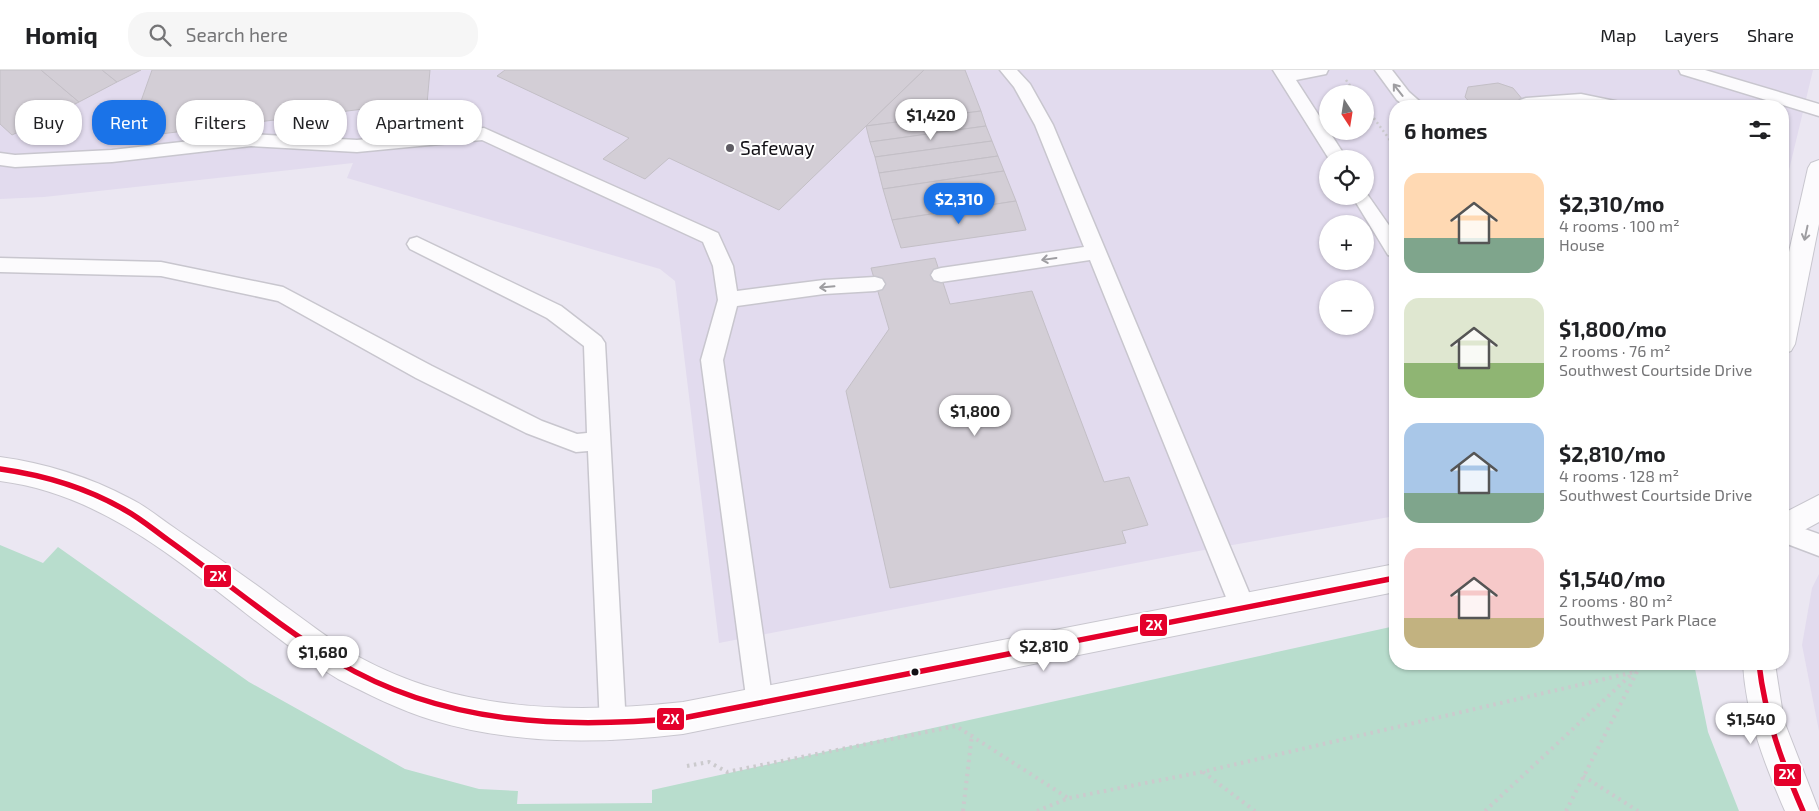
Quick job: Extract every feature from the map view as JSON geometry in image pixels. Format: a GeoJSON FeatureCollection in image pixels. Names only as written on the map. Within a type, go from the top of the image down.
{"type":"FeatureCollection","features":[{"type":"Feature","properties":{"kind":"street"},"geometry":{"type":"LineString","coordinates":[[1789,311],[1819,168]]}},
{"type":"Feature","properties":{"kind":"street"},"geometry":{"type":"LineString","coordinates":[[0,469],[23,473],[82,489],[120,508],[348,668],[403,694],[452,711],[501,722],[567,726],[613,726],[683,718],[1389,579]]}},
{"type":"Feature","properties":{"kind":"street"},"geometry":{"type":"LineString","coordinates":[[1789,526],[1819,507]]}},
{"type":"Feature","properties":{"kind":"street"},"geometry":{"type":"LineString","coordinates":[[1760,670],[1766,712],[1788,778],[1803,811]]}},
{"type":"Feature","properties":{"kind":"lane"},"geometry":{"type":"LineString","coordinates":[[1008,70],[1021,84],[1044,125],[1243,609]]}},
{"type":"Feature","properties":{"kind":"lane"},"geometry":{"type":"LineString","coordinates":[[1320,70],[1283,73],[1332,150]]}},
{"type":"Feature","properties":{"kind":"lane"},"geometry":{"type":"LineString","coordinates":[[1383,70],[1408,100]]}},
{"type":"Feature","properties":{"kind":"lane"},"geometry":{"type":"LineString","coordinates":[[1687,70],[1786,100]]}},
{"type":"Feature","properties":{"kind":"lane"},"geometry":{"type":"LineString","coordinates":[[1565,100],[1592,100]]}},
{"type":"Feature","properties":{"kind":"lane"},"geometry":{"type":"LineString","coordinates":[[1789,101],[1819,110]]}},
{"type":"Feature","properties":{"kind":"lane"},"geometry":{"type":"LineString","coordinates":[[0,159],[15,161],[112,156],[251,140],[357,146],[484,134],[711,238],[723,266],[728,300],[712,360],[760,704]]}},
{"type":"Feature","properties":{"kind":"lane"},"geometry":{"type":"LineString","coordinates":[[1367,205],[1389,240]]}},
{"type":"Feature","properties":{"kind":"lane"},"geometry":{"type":"LineString","coordinates":[[416,244],[554,312],[594,343],[613,726]]}},
{"type":"Feature","properties":{"kind":"lane"},"geometry":{"type":"LineString","coordinates":[[941,275],[1097,252]]}},
{"type":"Feature","properties":{"kind":"lane"},"geometry":{"type":"LineString","coordinates":[[0,265],[22,264],[161,269],[283,295],[424,372],[534,427],[576,443],[598,441]]}},
{"type":"Feature","properties":{"kind":"lane"},"geometry":{"type":"LineString","coordinates":[[728,300],[824,287],[875,284]]}},
{"type":"Feature","properties":{"kind":"lane"},"geometry":{"type":"LineString","coordinates":[[1789,533],[1819,545]]}},
{"type":"Feature","properties":{"kind":"path"},"geometry":{"type":"LineString","coordinates":[[1345,78],[1350,85]]}},
{"type":"Feature","properties":{"kind":"path"},"geometry":{"type":"LineString","coordinates":[[1374,118],[1389,139]]}},
{"type":"Feature","properties":{"kind":"path"},"geometry":{"type":"LineString","coordinates":[[1037,811],[1069,798],[1202,772],[1635,672]]}},
{"type":"Feature","properties":{"kind":"path"},"geometry":{"type":"LineString","coordinates":[[1566,811],[1635,672]]}},
{"type":"Feature","properties":{"kind":"path"},"geometry":{"type":"LineString","coordinates":[[1485,811],[1635,672]]}},
{"type":"Feature","properties":{"kind":"path"},"geometry":{"type":"LineString","coordinates":[[688,766],[709,762],[728,772],[956,726],[972,734],[1069,798]]}},
{"type":"Feature","properties":{"kind":"path"},"geometry":{"type":"LineString","coordinates":[[963,811],[972,734]]}},
{"type":"Feature","properties":{"kind":"path"},"geometry":{"type":"LineString","coordinates":[[1202,772],[1255,811]]}},
{"type":"Feature","properties":{"kind":"path"},"geometry":{"type":"LineString","coordinates":[[1583,776],[1638,811]]}},
{"type":"Feature","properties":{"kind":"shaded area"},"geometry":{"type":"Polygon","coordinates":[[[0,70],[1813,70],[1789,170],[1789,100],[1389,100],[1389,517],[1193,552],[719,643],[675,281],[660,269],[347,178],[353,163],[44,197],[0,199],[0,70]]]}},
{"type":"Feature","properties":{"kind":"shaded area"},"geometry":{"type":"Polygon","coordinates":[[[1819,574],[1819,731],[1802,645],[1812,588],[1819,574]]]}},
{"type":"Feature","properties":{"kind":"green space"},"geometry":{"type":"Polygon","coordinates":[[[0,545],[43,563],[58,547],[249,682],[405,769],[479,789],[518,791],[517,804],[652,803],[652,790],[1389,627],[1389,670],[1695,670],[1708,732],[1739,811],[0,811],[0,545]]]}},
{"type":"Feature","properties":{"kind":"building"},"geometry":{"type":"Polygon","coordinates":[[[0,70],[41,70],[77,100],[15,100],[15,134],[12,135],[0,124],[0,70]]]}},
{"type":"Feature","properties":{"kind":"building"},"geometry":{"type":"Polygon","coordinates":[[[41,70],[102,70],[117,82],[82,100],[77,100],[41,70]]]}},
{"type":"Feature","properties":{"kind":"building"},"geometry":{"type":"Polygon","coordinates":[[[102,70],[141,70],[117,82],[102,70]]]}},
{"type":"Feature","properties":{"kind":"building"},"geometry":{"type":"Polygon","coordinates":[[[152,70],[430,70],[427,100],[357,100],[357,110],[347,111],[347,100],[274,100],[274,120],[264,121],[264,100],[176,100],[176,132],[166,133],[166,100],[141,100],[152,70]]]}},
{"type":"Feature","properties":{"kind":"building","name":"Safeway"},"geometry":{"type":"Polygon","coordinates":[[[505,70],[924,70],[779,210],[669,158],[645,179],[603,159],[629,138],[497,76],[505,70]]]}},
{"type":"Feature","properties":{"kind":"building"},"geometry":{"type":"Polygon","coordinates":[[[924,70],[965,70],[981,111],[866,126],[924,70]]]}},
{"type":"Feature","properties":{"kind":"building"},"geometry":{"type":"Polygon","coordinates":[[[1498,83],[1513,88],[1523,100],[1468,100],[1465,97],[1468,87],[1498,83]]]}},
{"type":"Feature","properties":{"kind":"building"},"geometry":{"type":"Polygon","coordinates":[[[981,111],[986,126],[870,142],[866,126],[981,111]]]}},
{"type":"Feature","properties":{"kind":"building"},"geometry":{"type":"Polygon","coordinates":[[[986,126],[992,141],[875,157],[870,142],[986,126]]]}},
{"type":"Feature","properties":{"kind":"building"},"geometry":{"type":"Polygon","coordinates":[[[992,141],[998,156],[879,173],[875,157],[992,141]]]}},
{"type":"Feature","properties":{"kind":"building"},"geometry":{"type":"Polygon","coordinates":[[[998,156],[1004,171],[883,189],[879,173],[998,156]]]}},
{"type":"Feature","properties":{"kind":"building"},"geometry":{"type":"Polygon","coordinates":[[[1004,171],[1016,201],[892,220],[883,189],[1004,171]]]}},
{"type":"Feature","properties":{"kind":"building"},"geometry":{"type":"Polygon","coordinates":[[[1016,201],[1026,230],[901,248],[892,220],[1016,201]]]}},
{"type":"Feature","properties":{"kind":"building"},"geometry":{"type":"Polygon","coordinates":[[[935,258],[950,304],[1032,291],[1104,482],[1129,477],[1148,525],[1122,531],[1126,543],[890,588],[846,391],[889,329],[871,268],[935,258]]]}},
{"type":"Feature","properties":{"kind":"transit line","name":"2X"},"geometry":{"type":"LineString","coordinates":[[0,469],[31,474],[60,482],[104,499],[125,510],[315,647],[377,683],[419,700],[461,711],[504,719],[548,723],[593,724],[683,718],[1389,579]]}},
{"type":"Feature","properties":{"kind":"transit line","name":"2X"},"geometry":{"type":"LineString","coordinates":[[1760,670],[1764,703],[1774,739],[1803,811]]}},
{"type":"Feature","properties":{"kind":"place","name":"Safeway"},"geometry":{"type":"Point","coordinates":[730,148]}}]}
